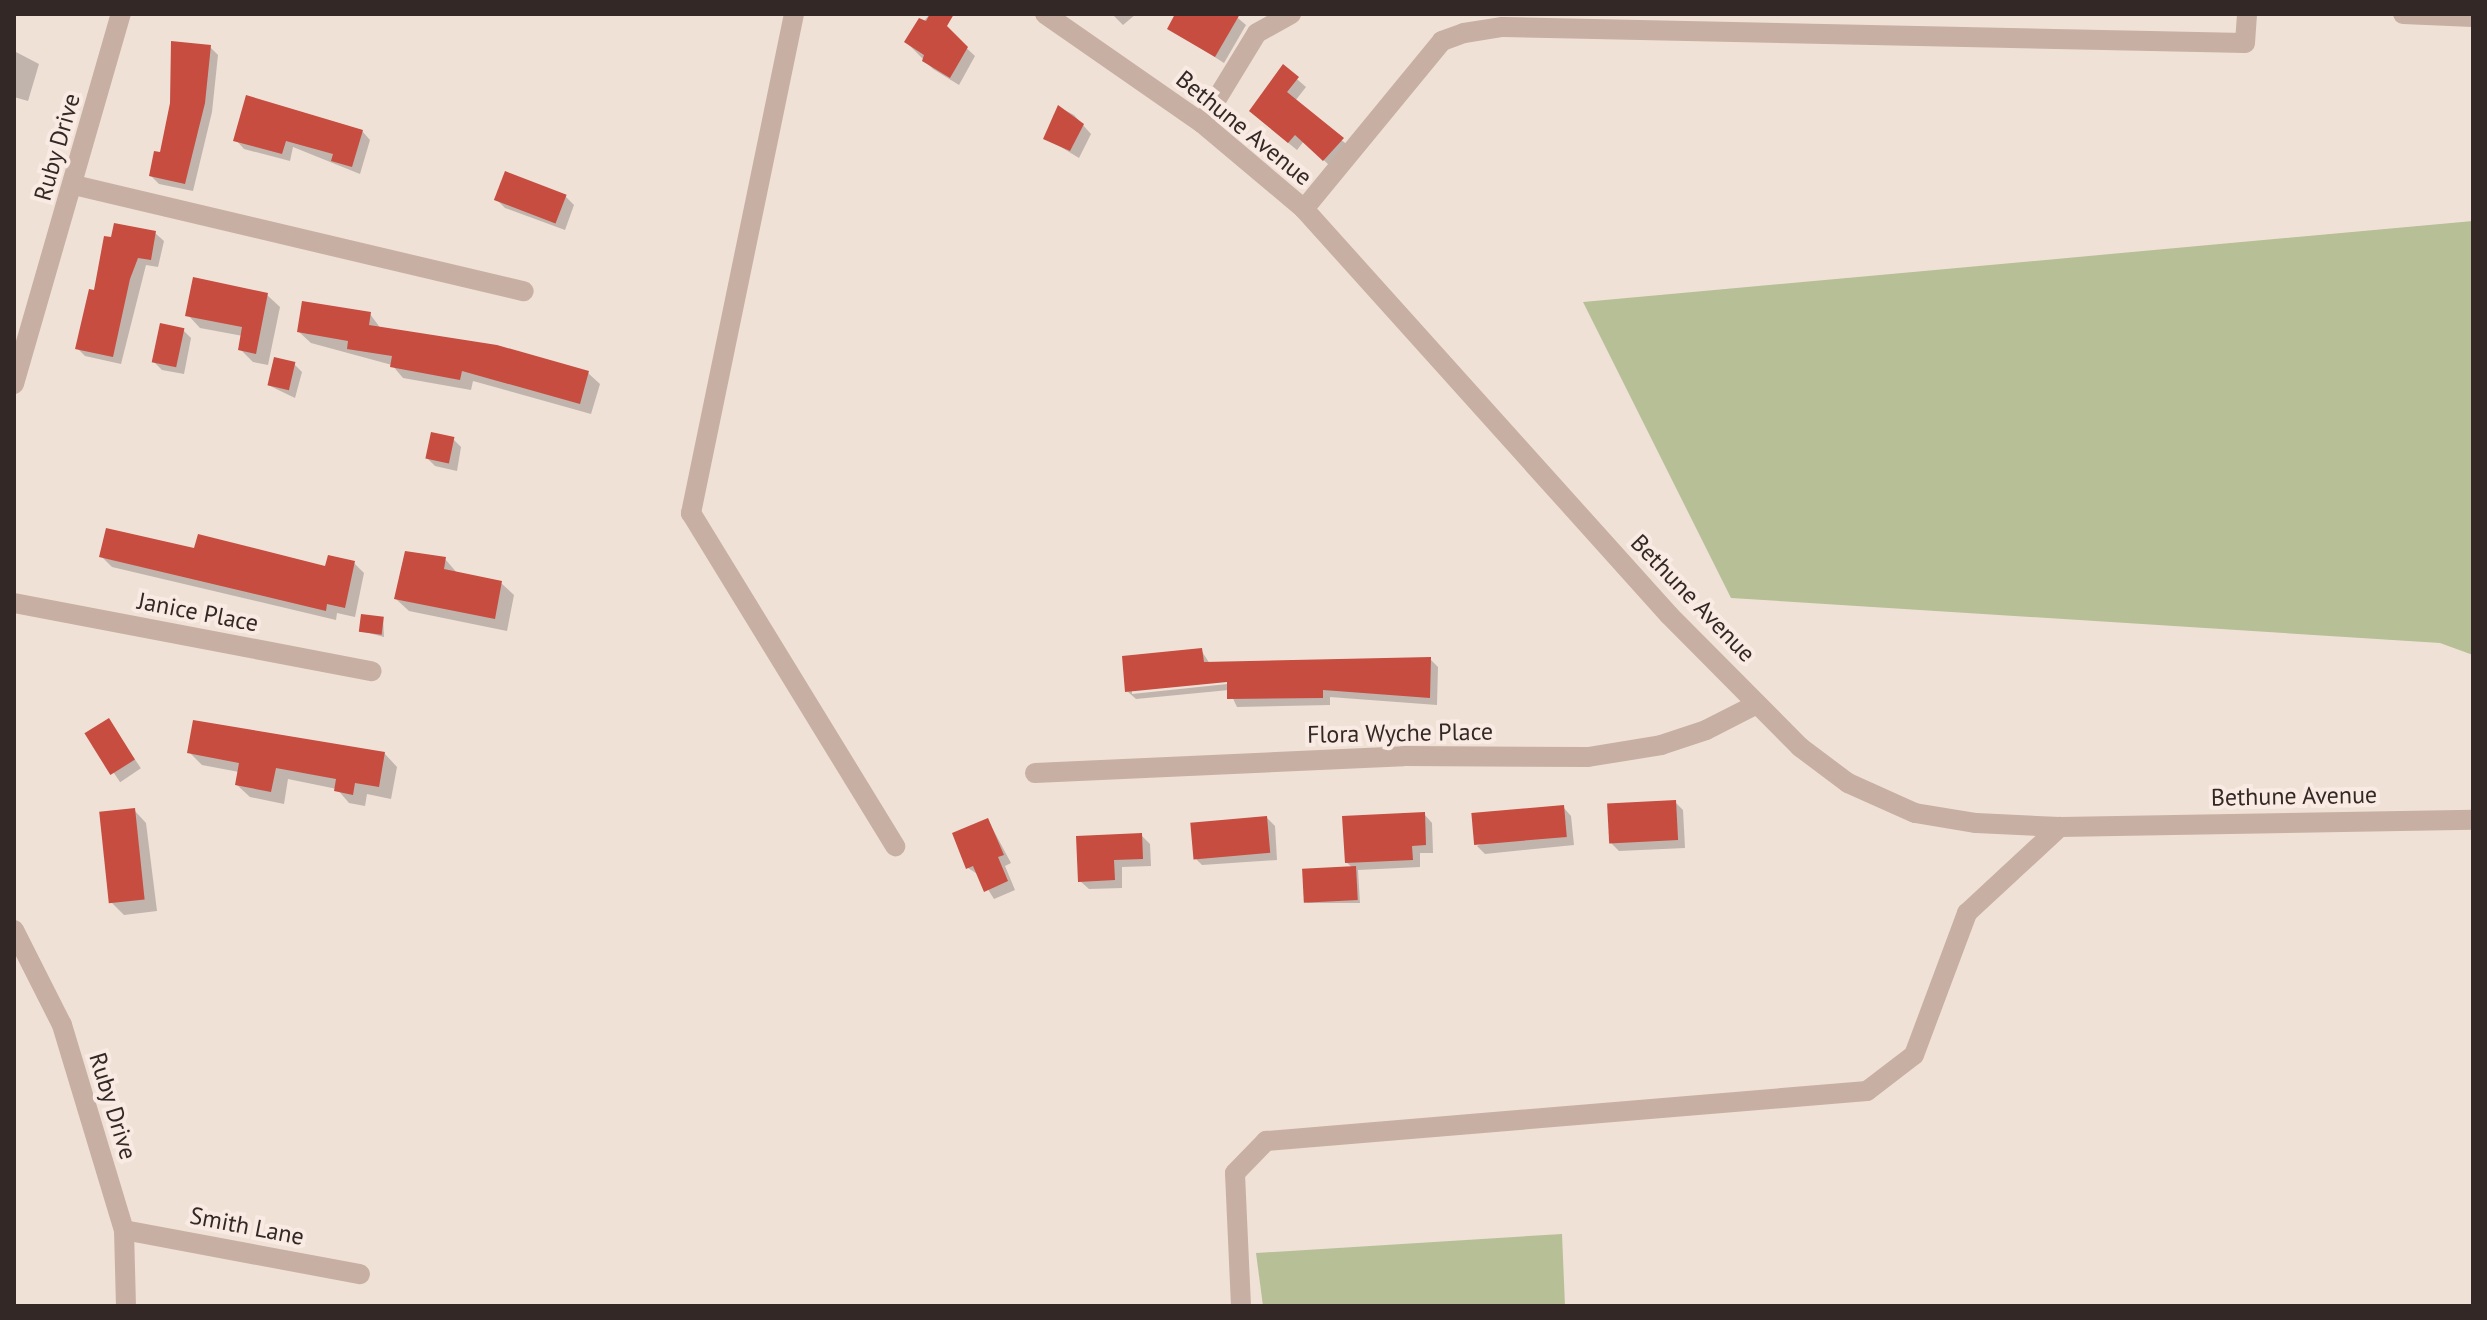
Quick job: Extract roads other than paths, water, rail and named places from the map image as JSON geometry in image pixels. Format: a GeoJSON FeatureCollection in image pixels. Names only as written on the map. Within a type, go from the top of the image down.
{"type":"FeatureCollection","features":[{"type":"Feature","properties":{"kind":"street","name":"Ruby Drive"},"geometry":{"type":"LineString","coordinates":[[14,384],[121,14]]}},
{"type":"Feature","properties":{"kind":"street"},"geometry":{"type":"LineString","coordinates":[[794,14],[691,513],[895,846]]}},
{"type":"Feature","properties":{"kind":"street","name":"Bethune Avenue"},"geometry":{"type":"LineString","coordinates":[[1045,14],[1202,123],[1304,209],[1669,615],[1757,704],[1848,783],[1915,813],[2060,827],[2473,820]]}},
{"type":"Feature","properties":{"kind":"street"},"geometry":{"type":"LineString","coordinates":[[1202,123],[1258,24],[1291,14]]}},
{"type":"Feature","properties":{"kind":"street"},"geometry":{"type":"LineString","coordinates":[[1304,209],[1442,41],[1464,33],[1503,27],[2245,43],[2247,14]]}},
{"type":"Feature","properties":{"kind":"street"},"geometry":{"type":"LineString","coordinates":[[2403,14],[2473,17]]}},
{"type":"Feature","properties":{"kind":"street"},"geometry":{"type":"LineString","coordinates":[[74,185],[524,291]]}},
{"type":"Feature","properties":{"kind":"street","name":"Janice Place"},"geometry":{"type":"LineString","coordinates":[[14,603],[372,671]]}},
{"type":"Feature","properties":{"kind":"street","name":"Flora Wyche Place"},"geometry":{"type":"LineString","coordinates":[[1035,773],[1404,756],[1588,757],[1661,745],[1706,730],[1757,704]]}},
{"type":"Feature","properties":{"kind":"street"},"geometry":{"type":"LineString","coordinates":[[1241,1306],[1235,1173],[1266,1141],[1867,1091],[1914,1055],[1967,913],[2060,827]]}},
{"type":"Feature","properties":{"kind":"street","name":"Ruby Drive"},"geometry":{"type":"LineString","coordinates":[[14,930],[62,1025],[124,1230],[126,1306]]}},
{"type":"Feature","properties":{"kind":"street","name":"Smith Lane"},"geometry":{"type":"LineString","coordinates":[[124,1230],[360,1274]]}}]}
